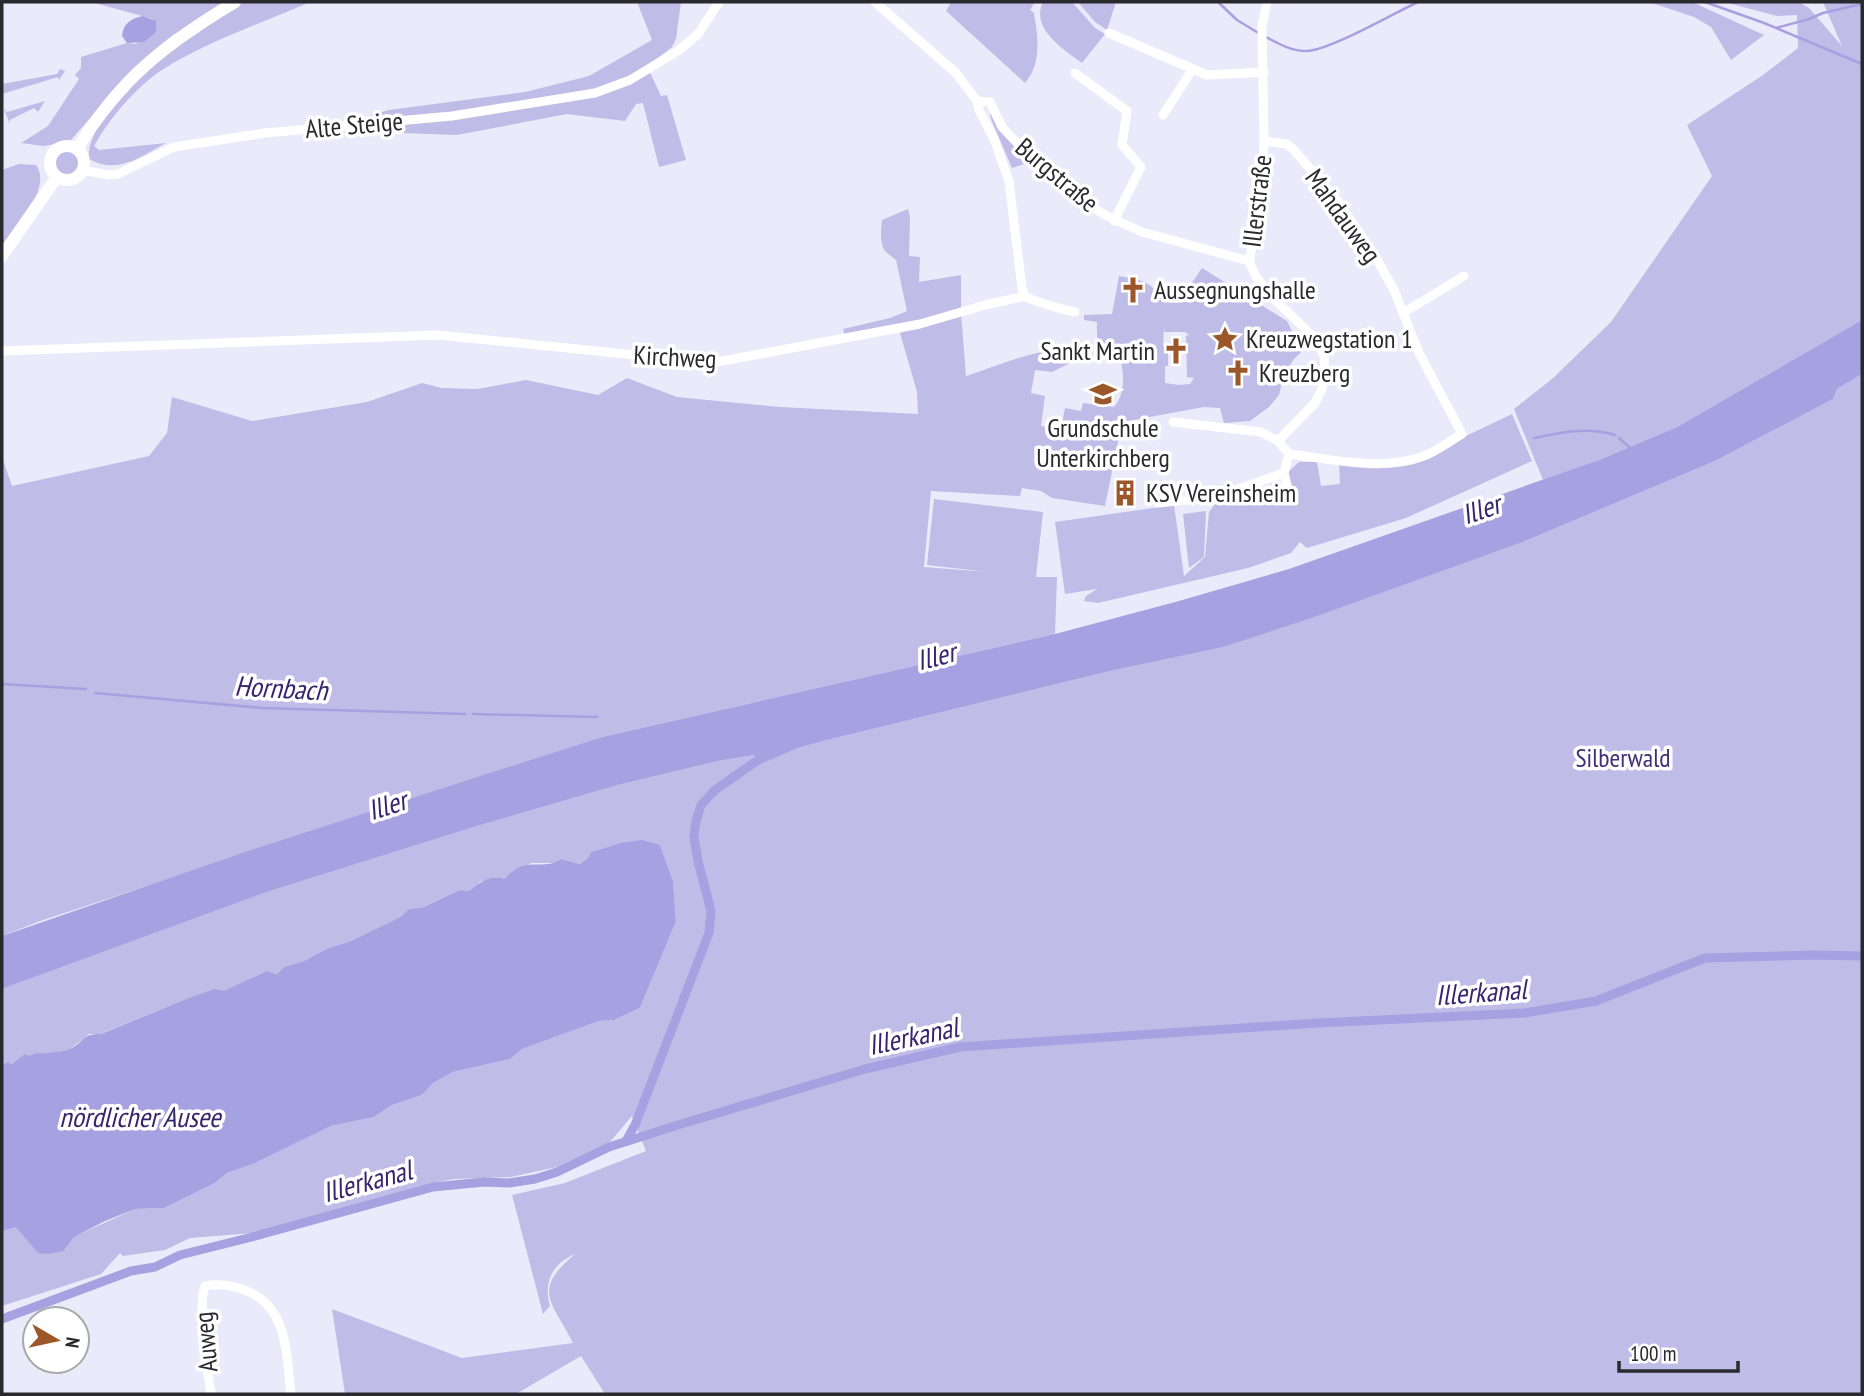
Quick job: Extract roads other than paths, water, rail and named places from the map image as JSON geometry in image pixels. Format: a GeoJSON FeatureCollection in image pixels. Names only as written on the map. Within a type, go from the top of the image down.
{"type":"FeatureCollection","features":[{"type":"Feature","properties":{"kind":"main road"},"geometry":{"type":"LineString","coordinates":[[76,149],[105,107],[142,67],[192,27],[235,2]]}},
{"type":"Feature","properties":{"kind":"main road"},"geometry":{"type":"LineString","coordinates":[[65,146],[76,149],[83,158],[82,170],[78,176],[69,180],[57,177],[50,166],[52,154],[65,146]]}},
{"type":"Feature","properties":{"kind":"main road"},"geometry":{"type":"LineString","coordinates":[[2,256],[57,177]]}},
{"type":"Feature","properties":{"kind":"street","name":"Alte Steige"},"geometry":{"type":"LineString","coordinates":[[82,170],[109,175],[174,147],[265,133],[452,116],[595,93],[630,80],[688,43],[698,34],[719,2]]}},
{"type":"Feature","properties":{"kind":"street","name":"Burgstraße"},"geometry":{"type":"LineString","coordinates":[[875,2],[956,73],[977,101],[990,102],[1002,127],[1035,162],[1078,198],[1142,232],[1249,261]]}},
{"type":"Feature","properties":{"kind":"street","name":"Illerstraße"},"geometry":{"type":"LineString","coordinates":[[1267,2],[1262,27],[1264,141],[1257,226],[1249,261],[1256,277],[1314,338],[1324,356],[1325,372],[1322,389],[1315,403],[1278,441]]}},
{"type":"Feature","properties":{"kind":"street"},"geometry":{"type":"LineString","coordinates":[[1109,33],[1208,75],[1264,72]]}},
{"type":"Feature","properties":{"kind":"street"},"geometry":{"type":"LineString","coordinates":[[1163,115],[1192,70]]}},
{"type":"Feature","properties":{"kind":"street"},"geometry":{"type":"LineString","coordinates":[[1075,73],[1127,111],[1122,145],[1141,167],[1115,219]]}},
{"type":"Feature","properties":{"kind":"street"},"geometry":{"type":"LineString","coordinates":[[977,101],[1006,166],[1025,296],[1075,312]]}},
{"type":"Feature","properties":{"kind":"street","name":"Mahdauweg"},"geometry":{"type":"LineString","coordinates":[[1264,141],[1286,144],[1293,149],[1338,201],[1375,256],[1403,313],[1419,354],[1462,434],[1426,455],[1405,461],[1373,463],[1289,454]]}},
{"type":"Feature","properties":{"kind":"street"},"geometry":{"type":"LineString","coordinates":[[1403,313],[1464,276]]}},
{"type":"Feature","properties":{"kind":"street","name":"Kirchweg"},"geometry":{"type":"LineString","coordinates":[[2,351],[439,335],[717,362],[920,324],[974,307],[1025,296]]}},
{"type":"Feature","properties":{"kind":"street"},"geometry":{"type":"LineString","coordinates":[[1173,422],[1261,432],[1278,441],[1289,454],[1284,473],[1289,493]]}},
{"type":"Feature","properties":{"kind":"street"},"geometry":{"type":"LineString","coordinates":[[1158,503],[1214,496],[1284,473]]}},
{"type":"Feature","properties":{"kind":"street","name":"Auweg"},"geometry":{"type":"LineString","coordinates":[[211,1394],[202,1295],[205,1286],[212,1284],[232,1286],[252,1293],[277,1315],[284,1340],[291,1394]]}},
{"type":"Feature","properties":{"kind":"water"},"geometry":{"type":"Polygon","coordinates":[[[143,16],[156,21],[156,32],[144,42],[127,43],[122,36],[126,24],[143,16]]]}},
{"type":"Feature","properties":{"kind":"water","name":"Iller"},"geometry":{"type":"Polygon","coordinates":[[[1862,320],[1862,374],[1837,389],[1833,399],[1715,461],[1523,542],[1315,617],[1224,647],[1110,671],[827,740],[798,748],[760,764],[754,755],[618,785],[270,891],[2,989],[2,936],[251,850],[602,737],[1055,634],[1289,569],[1599,460],[1677,427],[1862,320]]]}},
{"type":"Feature","properties":{"kind":"water","name":"nördlicher Ausee"},"geometry":{"type":"Polygon","coordinates":[[[642,840],[660,845],[673,881],[676,921],[640,1008],[614,1020],[599,1021],[522,1049],[510,1059],[453,1072],[433,1083],[422,1095],[392,1105],[374,1117],[331,1126],[253,1164],[227,1173],[215,1183],[164,1208],[135,1209],[105,1221],[74,1237],[63,1251],[38,1253],[16,1227],[2,1231],[2,1065],[8,1062],[12,1064],[25,1054],[29,1056],[67,1050],[89,1035],[101,1034],[186,999],[215,989],[224,991],[267,971],[276,974],[284,967],[351,941],[400,917],[409,909],[424,907],[460,890],[469,891],[490,878],[505,879],[520,867],[554,863],[561,859],[579,864],[588,858],[591,852],[620,843],[642,840]]]}},
{"type":"Feature","properties":{"kind":"waterway"},"geometry":{"type":"LineString","coordinates":[[1218,2],[1237,20],[1260,34]]}},
{"type":"Feature","properties":{"kind":"waterway"},"geometry":{"type":"LineString","coordinates":[[1266,37],[1296,50],[1317,49],[1346,38],[1418,2]]}},
{"type":"Feature","properties":{"kind":"waterway"},"geometry":{"type":"LineString","coordinates":[[1705,2],[1764,23],[1862,64]]}},
{"type":"Feature","properties":{"kind":"waterway"},"geometry":{"type":"LineString","coordinates":[[1776,28],[1862,4]]}},
{"type":"Feature","properties":{"kind":"waterway"},"geometry":{"type":"LineString","coordinates":[[1534,438],[1584,431],[1615,435]]}},
{"type":"Feature","properties":{"kind":"waterway"},"geometry":{"type":"LineString","coordinates":[[1619,438],[1629,447]]}},
{"type":"Feature","properties":{"kind":"waterway","name":"Hornbach"},"geometry":{"type":"LineString","coordinates":[[2,684],[86,689]]}},
{"type":"Feature","properties":{"kind":"waterway","name":"Hornbach"},"geometry":{"type":"LineString","coordinates":[[95,693],[263,708],[465,714]]}},
{"type":"Feature","properties":{"kind":"waterway","name":"Hornbach"},"geometry":{"type":"LineString","coordinates":[[473,714],[597,717]]}},
{"type":"Feature","properties":{"kind":"waterway"},"geometry":{"type":"LineString","coordinates":[[626,1141],[635,1125],[709,933],[711,911],[694,837],[701,805],[715,790],[758,760],[761,750]]}},
{"type":"Feature","properties":{"kind":"waterway","name":"Illerkanal"},"geometry":{"type":"LineString","coordinates":[[2,1319],[131,1271],[155,1267],[180,1255],[433,1187],[535,1179],[557,1172],[609,1147],[681,1124],[865,1069],[960,1047],[1318,1023],[1524,1013],[1596,1001],[1705,958],[1862,956]]}},
{"type":"Feature","properties":{"kind":"place","name":"Aussegnungshalle"},"geometry":{"type":"Point","coordinates":[1133,290]}},
{"type":"Feature","properties":{"kind":"place","name":"Kreuzwegstation 1"},"geometry":{"type":"Point","coordinates":[1225,339]}},
{"type":"Feature","properties":{"kind":"place","name":"Sankt Martin"},"geometry":{"type":"Point","coordinates":[1176,351]}},
{"type":"Feature","properties":{"kind":"place","name":"Kreuzberg"},"geometry":{"type":"Point","coordinates":[1238,373]}},
{"type":"Feature","properties":{"kind":"place","name":"Grundschule Unterkirchberg"},"geometry":{"type":"Point","coordinates":[1103,394]}},
{"type":"Feature","properties":{"kind":"place","name":"KSV Vereinsheim"},"geometry":{"type":"Point","coordinates":[1125,493]}},
{"type":"Feature","properties":{"kind":"park label","name":"Silberwald"},"geometry":{"type":"Point","coordinates":[1623,758]}}]}
